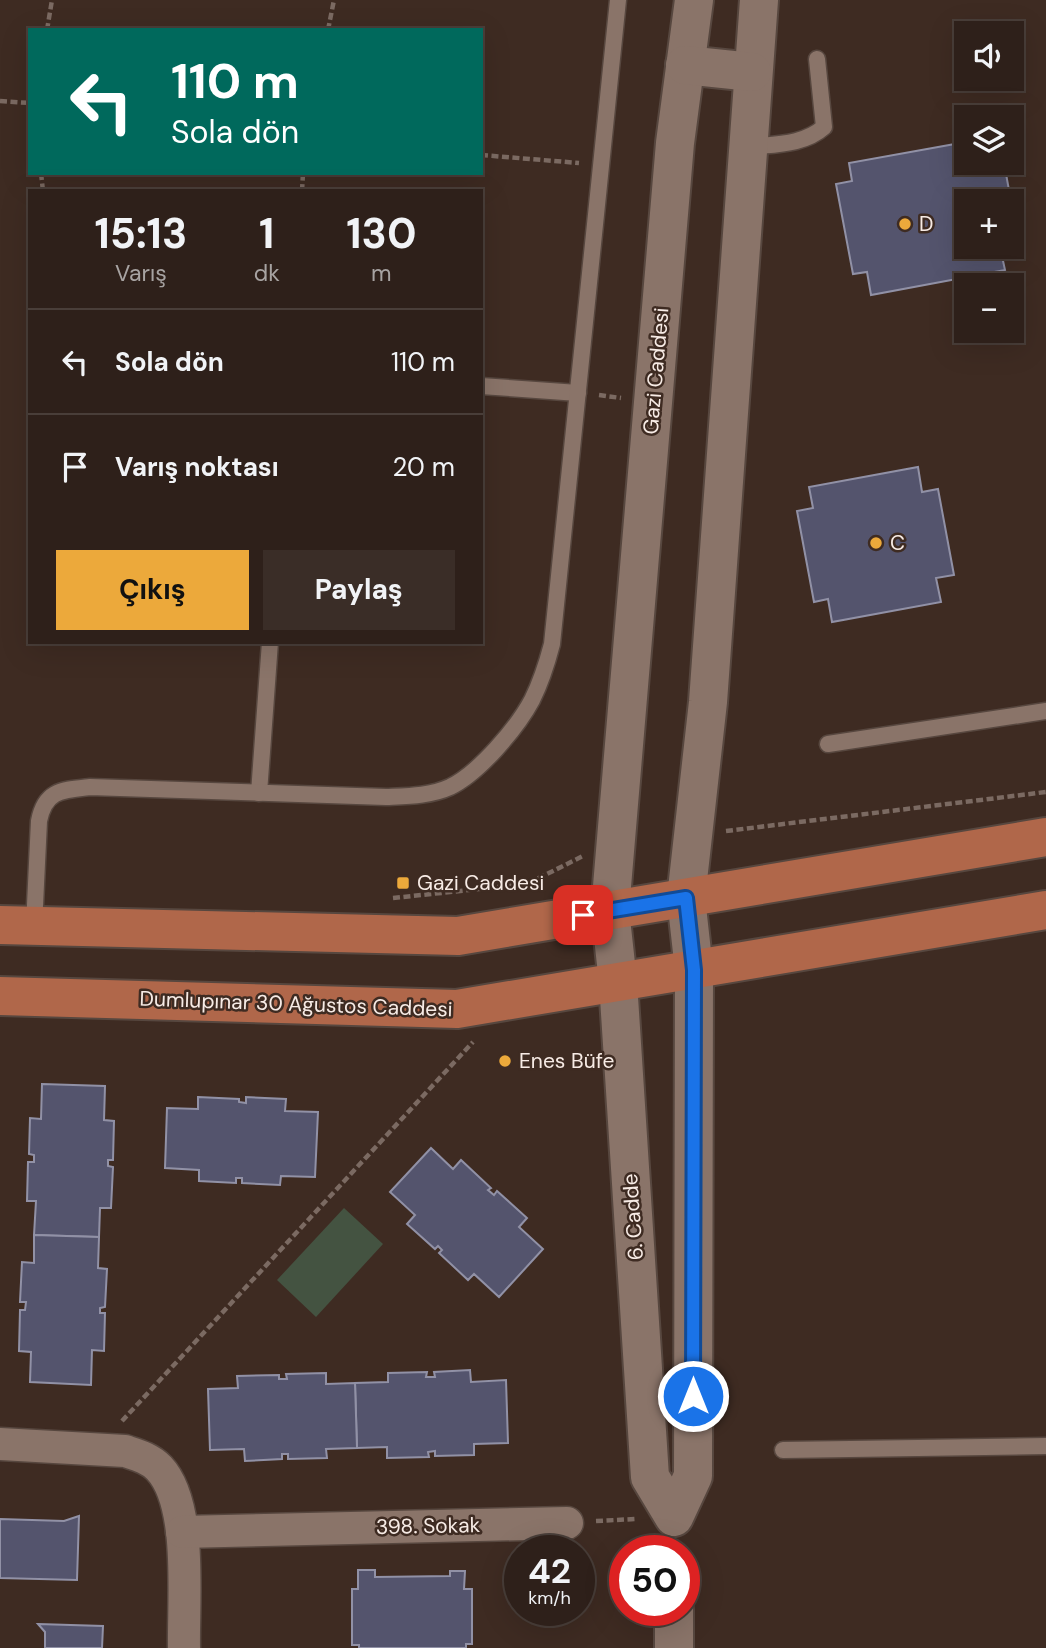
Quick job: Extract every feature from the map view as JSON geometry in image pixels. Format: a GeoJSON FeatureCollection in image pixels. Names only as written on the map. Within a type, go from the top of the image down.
{"type":"FeatureCollection","features":[{"type":"Feature","properties":{"kind":"main road","name":"Gazi Caddesi"},"geometry":{"type":"LineString","coordinates":[[610,910],[675,143],[694,0]]}},
{"type":"Feature","properties":{"kind":"main road"},"geometry":{"type":"LineString","coordinates":[[674,1534],[693,1476],[694,970],[686,898],[708,702],[759,0]]}},
{"type":"Feature","properties":{"kind":"main road"},"geometry":{"type":"LineString","coordinates":[[685,65],[752,72]]}},
{"type":"Feature","properties":{"kind":"main road"},"geometry":{"type":"LineString","coordinates":[[17,925],[458,936],[1046,837]]}},
{"type":"Feature","properties":{"kind":"main road","name":"6. Cadde"},"geometry":{"type":"LineString","coordinates":[[610,910],[618,982],[650,1477],[674,1534]]}},
{"type":"Feature","properties":{"kind":"main road","name":"Dumlupınar 30 Ağustos Caddesi"},"geometry":{"type":"LineString","coordinates":[[0,996],[457,1009],[1046,910]]}},
{"type":"Feature","properties":{"kind":"main road"},"geometry":{"type":"LineString","coordinates":[[674,1626],[674,1648]]}},
{"type":"Feature","properties":{"kind":"street"},"geometry":{"type":"LineString","coordinates":[[0,1444],[125,1451],[144,1457],[158,1468],[168,1481],[178,1503],[182,1532],[184,1648]]}},
{"type":"Feature","properties":{"kind":"street","name":"398. Sokak"},"geometry":{"type":"LineString","coordinates":[[182,1532],[567,1523]]}},
{"type":"Feature","properties":{"kind":"lane"},"geometry":{"type":"LineString","coordinates":[[17,925],[42,807],[48,798],[58,792],[90,787],[386,797],[423,795],[449,787],[470,775],[517,722],[536,692],[552,643],[618,0]]}},
{"type":"Feature","properties":{"kind":"lane"},"geometry":{"type":"LineString","coordinates":[[747,148],[792,142],[814,136],[824,127],[817,59]]}},
{"type":"Feature","properties":{"kind":"lane"},"geometry":{"type":"LineString","coordinates":[[483,386],[578,393]]}},
{"type":"Feature","properties":{"kind":"lane"},"geometry":{"type":"LineString","coordinates":[[259,793],[271,644]]}},
{"type":"Feature","properties":{"kind":"lane"},"geometry":{"type":"LineString","coordinates":[[828,744],[1046,711]]}},
{"type":"Feature","properties":{"kind":"lane"},"geometry":{"type":"LineString","coordinates":[[783,1450],[1046,1446]]}},
{"type":"Feature","properties":{"kind":"path"},"geometry":{"type":"LineString","coordinates":[[47,28],[52,0]]}},
{"type":"Feature","properties":{"kind":"path"},"geometry":{"type":"LineString","coordinates":[[328,28],[334,0]]}},
{"type":"Feature","properties":{"kind":"path"},"geometry":{"type":"LineString","coordinates":[[0,101],[28,103]]}},
{"type":"Feature","properties":{"kind":"path"},"geometry":{"type":"LineString","coordinates":[[483,155],[601,165]]}},
{"type":"Feature","properties":{"kind":"path"},"geometry":{"type":"LineString","coordinates":[[578,393],[653,401]]}},
{"type":"Feature","properties":{"kind":"path"},"geometry":{"type":"LineString","coordinates":[[692,837],[765,824],[1046,792]]}},
{"type":"Feature","properties":{"kind":"path"},"geometry":{"type":"LineString","coordinates":[[389,898],[527,884],[577,857],[615,851]]}},
{"type":"Feature","properties":{"kind":"path"},"geometry":{"type":"LineString","coordinates":[[97,1448],[511,1000]]}},
{"type":"Feature","properties":{"kind":"path"},"geometry":{"type":"LineString","coordinates":[[567,1523],[674,1534]]}},
{"type":"Feature","properties":{"kind":"green space"},"geometry":{"type":"Polygon","coordinates":[[[344,1208],[383,1244],[316,1317],[277,1280],[344,1208]]]}},
{"type":"Feature","properties":{"kind":"building","name":"D"},"geometry":{"type":"Polygon","coordinates":[[[954,144],[954,175],[1006,175],[1009,189],[954,189],[954,259],[1003,259],[1005,270],[954,273],[954,280],[871,295],[867,272],[853,274],[836,184],[852,181],[849,163],[954,144]]]}},
{"type":"Feature","properties":{"kind":"building","name":"C"},"geometry":{"type":"Polygon","coordinates":[[[918,467],[922,492],[938,489],[954,575],[936,578],[941,602],[832,622],[828,599],[814,602],[797,511],[813,508],[809,487],[918,467]]]}},
{"type":"Feature","properties":{"kind":"building"},"geometry":{"type":"Polygon","coordinates":[[[42,1084],[105,1086],[104,1120],[114,1121],[113,1160],[108,1160],[108,1166],[113,1167],[111,1208],[100,1208],[99,1237],[34,1235],[36,1201],[27,1201],[28,1162],[34,1162],[34,1155],[29,1154],[30,1118],[41,1119],[42,1084]]]}},
{"type":"Feature","properties":{"kind":"building"},"geometry":{"type":"Polygon","coordinates":[[[198,1097],[239,1099],[239,1102],[246,1103],[246,1097],[286,1099],[285,1111],[318,1112],[315,1177],[281,1176],[280,1185],[242,1183],[242,1178],[236,1178],[236,1183],[199,1181],[199,1170],[165,1168],[167,1108],[198,1109],[198,1097]]]}},
{"type":"Feature","properties":{"kind":"building"},"geometry":{"type":"Polygon","coordinates":[[[431,1148],[453,1169],[461,1160],[491,1188],[488,1190],[494,1195],[497,1191],[527,1218],[519,1227],[543,1249],[499,1297],[474,1274],[468,1280],[439,1253],[442,1250],[438,1246],[435,1249],[407,1224],[415,1215],[390,1192],[431,1148]]]}},
{"type":"Feature","properties":{"kind":"building"},"geometry":{"type":"Polygon","coordinates":[[[34,1235],[99,1237],[98,1268],[107,1269],[105,1307],[100,1308],[100,1313],[105,1313],[104,1351],[92,1350],[91,1385],[30,1382],[31,1352],[19,1351],[20,1310],[25,1310],[26,1302],[20,1302],[22,1262],[34,1263],[34,1235]]]}},
{"type":"Feature","properties":{"kind":"building"},"geometry":{"type":"Polygon","coordinates":[[[470,1370],[471,1382],[506,1380],[508,1443],[474,1444],[474,1455],[435,1456],[435,1451],[428,1452],[429,1457],[387,1458],[387,1447],[357,1448],[355,1383],[388,1382],[388,1373],[427,1372],[426,1377],[435,1377],[434,1372],[470,1370]]]}},
{"type":"Feature","properties":{"kind":"building"},"geometry":{"type":"Polygon","coordinates":[[[326,1373],[326,1384],[355,1383],[357,1448],[326,1449],[327,1458],[288,1459],[288,1454],[282,1454],[282,1459],[245,1461],[244,1449],[210,1450],[208,1389],[238,1388],[237,1376],[279,1375],[279,1379],[287,1379],[286,1374],[326,1373]]]}},
{"type":"Feature","properties":{"kind":"building"},"geometry":{"type":"Polygon","coordinates":[[[79,1516],[77,1580],[0,1578],[0,1519],[64,1521],[79,1516]]]}},
{"type":"Feature","properties":{"kind":"building"},"geometry":{"type":"Polygon","coordinates":[[[358,1570],[375,1570],[375,1577],[450,1576],[450,1571],[465,1571],[464,1589],[472,1589],[472,1644],[466,1644],[466,1648],[359,1648],[359,1645],[352,1645],[352,1589],[358,1589],[358,1570]]]}},
{"type":"Feature","properties":{"kind":"building"},"geometry":{"type":"Polygon","coordinates":[[[38,1624],[103,1626],[102,1648],[45,1648],[45,1632],[38,1624]]]}},
{"type":"Feature","properties":{"kind":"place","name":"D"},"geometry":{"type":"Point","coordinates":[905,224]}},
{"type":"Feature","properties":{"kind":"place","name":"C"},"geometry":{"type":"Point","coordinates":[876,543]}},
{"type":"Feature","properties":{"kind":"place","name":"Gazi Caddesi"},"geometry":{"type":"Point","coordinates":[403,883]}},
{"type":"Feature","properties":{"kind":"place","name":"Enes Büfe"},"geometry":{"type":"Point","coordinates":[505,1061]}},
{"type":"Feature","properties":{"kind":"route"},"geometry":{"type":"LineString","coordinates":[[583,915],[686,898],[694,970],[693,1396]]}}]}
